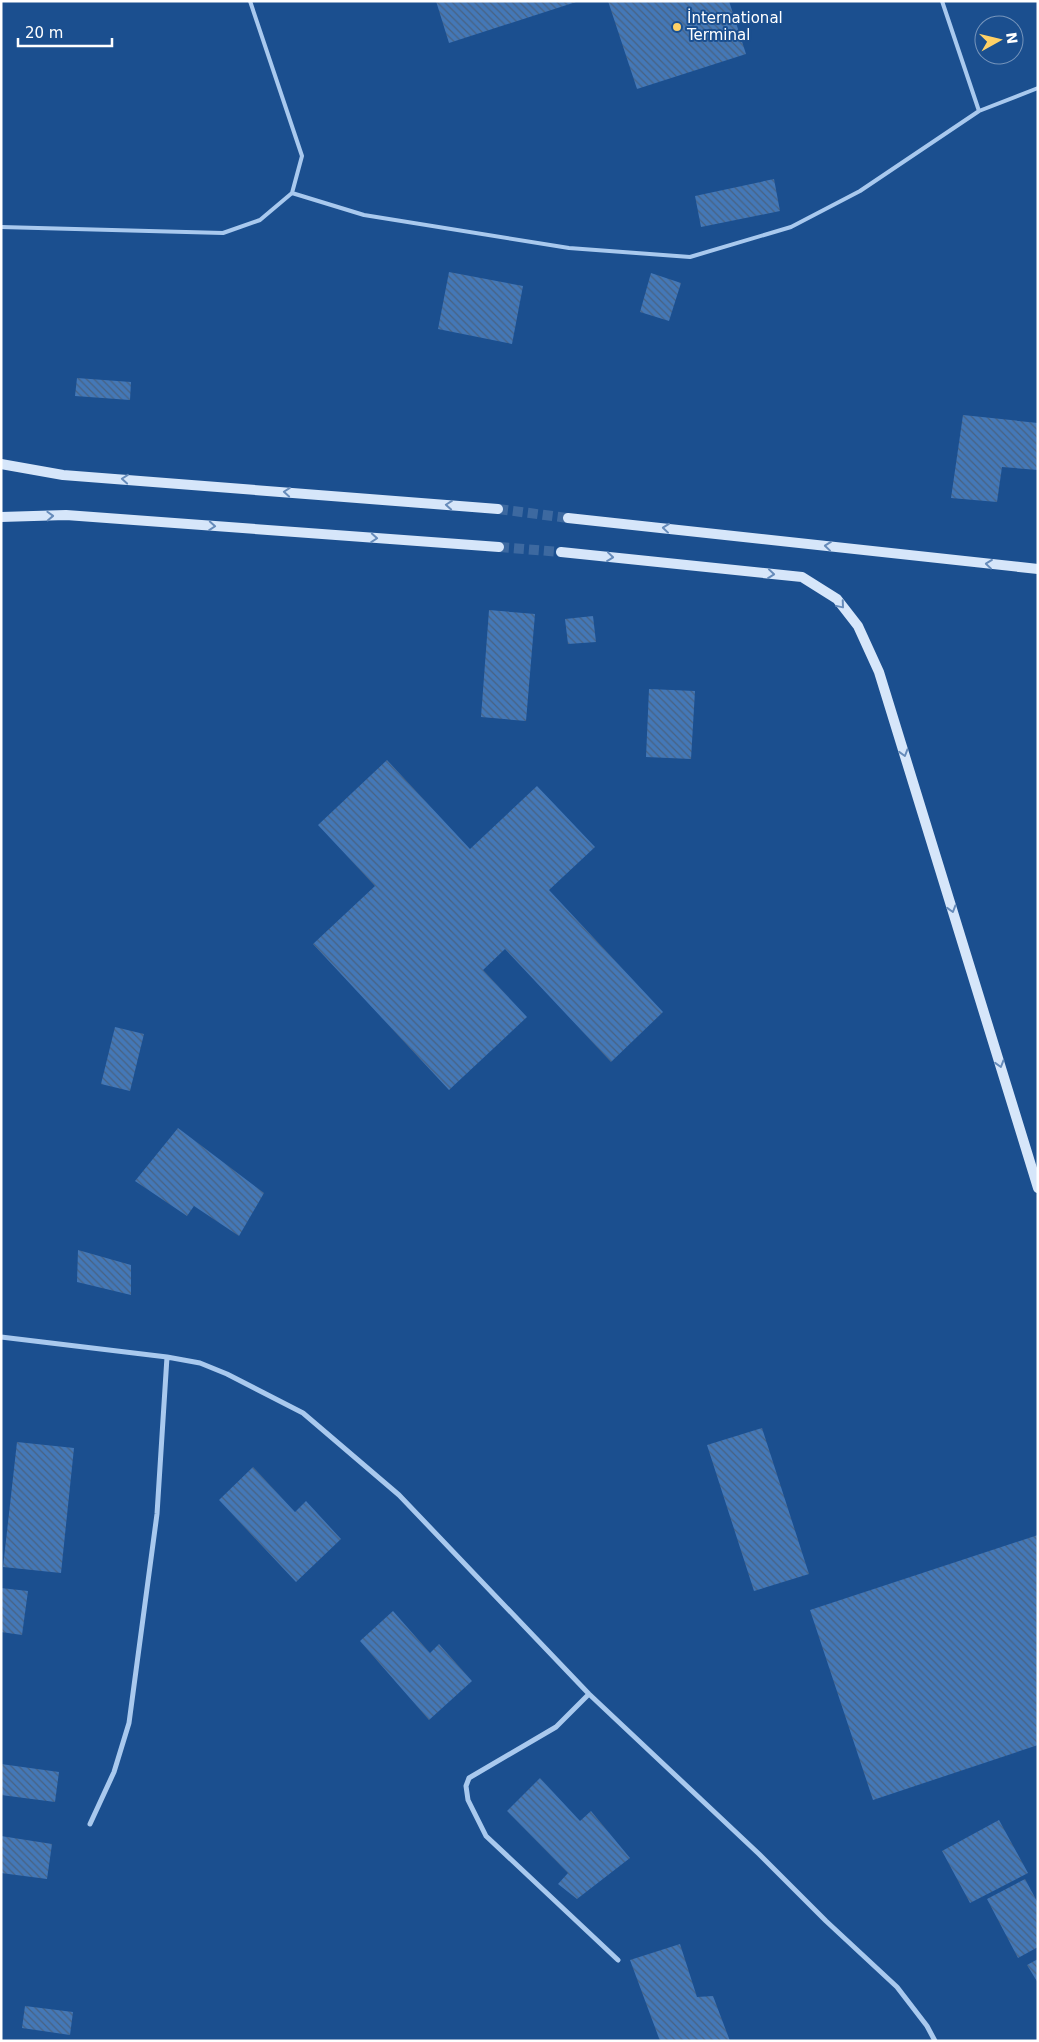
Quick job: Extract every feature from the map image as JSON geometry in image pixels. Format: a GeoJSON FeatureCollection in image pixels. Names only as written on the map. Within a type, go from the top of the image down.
{"type":"FeatureCollection","features":[{"type":"Feature","properties":{"kind":"street"},"geometry":{"type":"LineString","coordinates":[[1,464],[64,474],[498,509]]}},
{"type":"Feature","properties":{"kind":"street"},"geometry":{"type":"LineString","coordinates":[[1,517],[66,515],[499,547]]}},
{"type":"Feature","properties":{"kind":"street"},"geometry":{"type":"LineString","coordinates":[[568,518],[1038,569]]}},
{"type":"Feature","properties":{"kind":"street"},"geometry":{"type":"LineString","coordinates":[[561,552],[802,577],[837,599],[858,626],[879,672],[1038,1188]]}},
{"type":"Feature","properties":{"kind":"street"},"geometry":{"type":"LineString","coordinates":[[1,1337],[167,1357],[200,1363],[228,1374],[303,1413],[399,1496],[589,1694],[897,1987],[927,2026],[935,2041]]}},
{"type":"Feature","properties":{"kind":"street"},"geometry":{"type":"LineString","coordinates":[[90,1824],[114,1772],[129,1723],[157,1514],[167,1357]]}},
{"type":"Feature","properties":{"kind":"street"},"geometry":{"type":"LineString","coordinates":[[589,1694],[556,1727],[469,1778],[466,1786],[468,1800],[486,1836],[618,1960]]}},
{"type":"Feature","properties":{"kind":"lane"},"geometry":{"type":"LineString","coordinates":[[1,227],[223,233],[260,220],[292,193],[302,156],[250,1]]}},
{"type":"Feature","properties":{"kind":"lane"},"geometry":{"type":"LineString","coordinates":[[942,1],[979,111]]}},
{"type":"Feature","properties":{"kind":"lane"},"geometry":{"type":"LineString","coordinates":[[292,193],[364,215],[570,248],[690,257],[791,227],[860,191],[979,111],[1038,88]]}},
{"type":"Feature","properties":{"kind":"building"},"geometry":{"type":"Polygon","coordinates":[[[436,1],[576,1],[576,2],[449,43],[436,1]]]}},
{"type":"Feature","properties":{"kind":"building","name":"İnternational Terminal"},"geometry":{"type":"Polygon","coordinates":[[[608,1],[729,1],[746,54],[637,89],[608,1]]]}},
{"type":"Feature","properties":{"kind":"building"},"geometry":{"type":"Polygon","coordinates":[[[774,179],[780,211],[701,227],[695,196],[774,179]]]}},
{"type":"Feature","properties":{"kind":"building"},"geometry":{"type":"Polygon","coordinates":[[[449,272],[523,286],[512,344],[438,329],[449,272]]]}},
{"type":"Feature","properties":{"kind":"building"},"geometry":{"type":"Polygon","coordinates":[[[651,273],[681,283],[669,321],[640,312],[651,273]]]}},
{"type":"Feature","properties":{"kind":"building"},"geometry":{"type":"Polygon","coordinates":[[[77,378],[131,382],[130,400],[75,396],[77,378]]]}},
{"type":"Feature","properties":{"kind":"building"},"geometry":{"type":"Polygon","coordinates":[[[963,415],[1038,423],[1038,470],[1002,467],[997,502],[951,498],[963,415]]]}},
{"type":"Feature","properties":{"kind":"building"},"geometry":{"type":"Polygon","coordinates":[[[489,610],[535,614],[526,721],[481,717],[489,610]]]}},
{"type":"Feature","properties":{"kind":"building"},"geometry":{"type":"Polygon","coordinates":[[[593,616],[596,642],[568,644],[565,619],[593,616]]]}},
{"type":"Feature","properties":{"kind":"building"},"geometry":{"type":"Polygon","coordinates":[[[649,689],[695,691],[691,759],[646,757],[649,689]]]}},
{"type":"Feature","properties":{"kind":"building"},"geometry":{"type":"Polygon","coordinates":[[[387,760],[470,849],[537,786],[595,847],[549,890],[663,1012],[611,1062],[505,949],[483,970],[527,1017],[449,1090],[313,944],[375,886],[318,825],[387,760]]]}},
{"type":"Feature","properties":{"kind":"building"},"geometry":{"type":"Polygon","coordinates":[[[115,1027],[144,1034],[130,1091],[101,1084],[115,1027]]]}},
{"type":"Feature","properties":{"kind":"building"},"geometry":{"type":"Polygon","coordinates":[[[178,1128],[264,1193],[239,1236],[194,1206],[187,1216],[135,1181],[178,1128]]]}},
{"type":"Feature","properties":{"kind":"building"},"geometry":{"type":"Polygon","coordinates":[[[78,1250],[131,1265],[131,1295],[77,1282],[78,1250]]]}},
{"type":"Feature","properties":{"kind":"building"},"geometry":{"type":"Polygon","coordinates":[[[762,1428],[809,1574],[754,1591],[707,1445],[762,1428]]]}},
{"type":"Feature","properties":{"kind":"building"},"geometry":{"type":"Polygon","coordinates":[[[17,1442],[74,1448],[61,1573],[3,1567],[17,1442]]]}},
{"type":"Feature","properties":{"kind":"building"},"geometry":{"type":"Polygon","coordinates":[[[253,1467],[295,1512],[306,1501],[341,1539],[296,1582],[219,1500],[253,1467]]]}},
{"type":"Feature","properties":{"kind":"building"},"geometry":{"type":"Polygon","coordinates":[[[1038,1535],[1038,1745],[873,1800],[810,1610],[1038,1535]]]}},
{"type":"Feature","properties":{"kind":"building"},"geometry":{"type":"Polygon","coordinates":[[[1,1588],[28,1591],[22,1635],[1,1632],[1,1588]]]}},
{"type":"Feature","properties":{"kind":"building"},"geometry":{"type":"Polygon","coordinates":[[[393,1611],[430,1653],[439,1644],[472,1681],[429,1720],[360,1641],[393,1611]]]}},
{"type":"Feature","properties":{"kind":"building"},"geometry":{"type":"Polygon","coordinates":[[[1,1764],[59,1772],[55,1802],[1,1795],[1,1764]]]}},
{"type":"Feature","properties":{"kind":"building"},"geometry":{"type":"Polygon","coordinates":[[[540,1778],[580,1821],[591,1811],[630,1858],[577,1899],[558,1884],[568,1873],[507,1811],[540,1778]]]}},
{"type":"Feature","properties":{"kind":"building"},"geometry":{"type":"Polygon","coordinates":[[[999,1820],[1028,1873],[970,1903],[942,1851],[999,1820]]]}},
{"type":"Feature","properties":{"kind":"building"},"geometry":{"type":"Polygon","coordinates":[[[1,1836],[52,1844],[47,1879],[1,1873],[1,1836]]]}},
{"type":"Feature","properties":{"kind":"building"},"geometry":{"type":"Polygon","coordinates":[[[1025,1879],[1038,1903],[1038,1947],[1018,1958],[987,1899],[1025,1879]]]}},
{"type":"Feature","properties":{"kind":"building"},"geometry":{"type":"Polygon","coordinates":[[[680,1944],[697,1997],[713,1996],[730,2041],[660,2041],[630,1960],[680,1944]]]}},
{"type":"Feature","properties":{"kind":"building"},"geometry":{"type":"Polygon","coordinates":[[[1038,1959],[1038,1983],[1027,1965],[1038,1959]]]}},
{"type":"Feature","properties":{"kind":"building"},"geometry":{"type":"Polygon","coordinates":[[[25,2006],[73,2012],[70,2035],[22,2028],[25,2006]]]}},
{"type":"Feature","properties":{"kind":"tunnel"},"geometry":{"type":"LineString","coordinates":[[498,509],[568,518]]}},
{"type":"Feature","properties":{"kind":"tunnel"},"geometry":{"type":"LineString","coordinates":[[499,547],[561,552]]}},
{"type":"Feature","properties":{"kind":"place","name":"İnternational Terminal"},"geometry":{"type":"Point","coordinates":[677,27]}}]}
